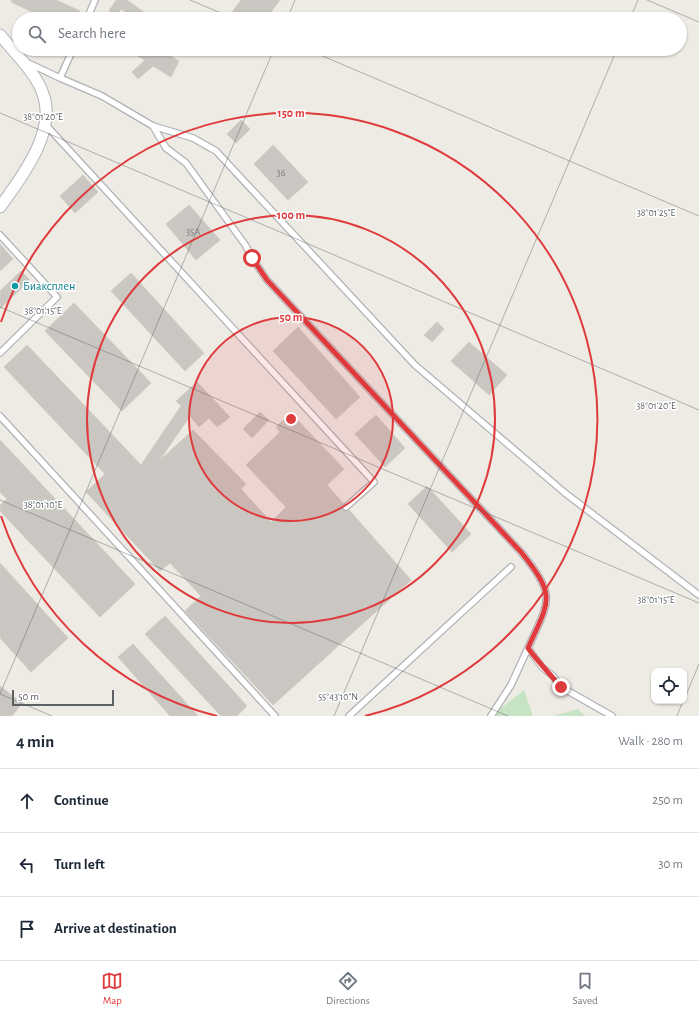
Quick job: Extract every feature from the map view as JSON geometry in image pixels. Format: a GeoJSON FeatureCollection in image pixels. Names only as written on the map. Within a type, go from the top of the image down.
{"type":"FeatureCollection","features":[{"type":"Feature","properties":{"kind":"street"},"geometry":{"type":"LineString","coordinates":[[0,35],[12,50]]}},
{"type":"Feature","properties":{"kind":"street"},"geometry":{"type":"LineString","coordinates":[[0,207],[28,168],[44,124],[46,107],[43,94],[36,80],[19,58]]}},
{"type":"Feature","properties":{"kind":"lane"},"geometry":{"type":"LineString","coordinates":[[90,12],[95,0]]}},
{"type":"Feature","properties":{"kind":"lane"},"geometry":{"type":"LineString","coordinates":[[60,78],[70,56]]}},
{"type":"Feature","properties":{"kind":"lane"},"geometry":{"type":"LineString","coordinates":[[19,58],[102,96],[153,126],[193,138],[216,151],[416,365],[565,492],[699,595]]}},
{"type":"Feature","properties":{"kind":"lane"},"geometry":{"type":"LineString","coordinates":[[44,124],[374,482],[346,507]]}},
{"type":"Feature","properties":{"kind":"lane"},"geometry":{"type":"LineString","coordinates":[[153,126],[166,148],[186,162],[246,246],[252,258],[267,280],[512,541],[542,579],[547,599],[543,614],[511,685],[491,716]]}},
{"type":"Feature","properties":{"kind":"lane"},"geometry":{"type":"LineString","coordinates":[[0,235],[57,297],[0,353]]}},
{"type":"Feature","properties":{"kind":"lane"},"geometry":{"type":"LineString","coordinates":[[0,416],[275,716]]}},
{"type":"Feature","properties":{"kind":"lane"},"geometry":{"type":"LineString","coordinates":[[349,716],[511,567]]}},
{"type":"Feature","properties":{"kind":"lane"},"geometry":{"type":"LineString","coordinates":[[528,648],[542,667],[553,676],[561,687],[612,716]]}},
{"type":"Feature","properties":{"kind":"green space"},"geometry":{"type":"Polygon","coordinates":[[[524,690],[533,716],[491,716],[524,690]]]}},
{"type":"Feature","properties":{"kind":"green space"},"geometry":{"type":"Polygon","coordinates":[[[578,709],[585,716],[553,716],[578,709]]]}},
{"type":"Feature","properties":{"kind":"building"},"geometry":{"type":"Polygon","coordinates":[[[12,0],[56,0],[80,11],[32,12],[11,2],[12,0]]]}},
{"type":"Feature","properties":{"kind":"building"},"geometry":{"type":"Polygon","coordinates":[[[116,0],[127,0],[144,12],[125,12],[121,9],[119,12],[109,11],[116,0]]]}},
{"type":"Feature","properties":{"kind":"building"},"geometry":{"type":"Polygon","coordinates":[[[241,0],[280,0],[271,12],[232,12],[241,0]]]}},
{"type":"Feature","properties":{"kind":"building"},"geometry":{"type":"Polygon","coordinates":[[[138,56],[170,56],[179,61],[171,77],[153,66],[138,79],[132,72],[145,60],[138,56]]]}},
{"type":"Feature","properties":{"kind":"building"},"geometry":{"type":"Polygon","coordinates":[[[241,120],[250,129],[236,143],[227,134],[241,120]]]}},
{"type":"Feature","properties":{"kind":"building"},"geometry":{"type":"Polygon","coordinates":[[[273,145],[308,182],[288,200],[254,164],[273,145]]]}},
{"type":"Feature","properties":{"kind":"building"},"geometry":{"type":"Polygon","coordinates":[[[83,175],[98,192],[75,213],[60,196],[83,175]]]}},
{"type":"Feature","properties":{"kind":"building"},"geometry":{"type":"Polygon","coordinates":[[[189,205],[220,240],[196,260],[166,224],[189,205]]]}},
{"type":"Feature","properties":{"kind":"building","name":"Биаксплен"},"geometry":{"type":"Polygon","coordinates":[[[0,244],[13,259],[0,271],[0,244]]]}},
{"type":"Feature","properties":{"kind":"building","name":"Биаксплен"},"geometry":{"type":"Polygon","coordinates":[[[21,271],[30,280],[0,309],[0,291],[21,271]]]}},
{"type":"Feature","properties":{"kind":"building"},"geometry":{"type":"Polygon","coordinates":[[[131,273],[204,353],[185,371],[111,291],[131,273]]]}},
{"type":"Feature","properties":{"kind":"building"},"geometry":{"type":"Polygon","coordinates":[[[74,303],[151,383],[122,411],[45,331],[74,303]]]}},
{"type":"Feature","properties":{"kind":"building"},"geometry":{"type":"Polygon","coordinates":[[[437,322],[444,329],[432,342],[424,335],[437,322]]]}},
{"type":"Feature","properties":{"kind":"building"},"geometry":{"type":"Polygon","coordinates":[[[298,327],[360,397],[336,419],[273,351],[298,327]]]}},
{"type":"Feature","properties":{"kind":"building"},"geometry":{"type":"Polygon","coordinates":[[[469,342],[507,375],[489,395],[451,361],[469,342]]]}},
{"type":"Feature","properties":{"kind":"building"},"geometry":{"type":"Polygon","coordinates":[[[27,345],[141,465],[181,406],[176,401],[197,382],[230,417],[217,427],[209,418],[199,427],[190,416],[159,461],[193,430],[246,484],[241,489],[271,522],[286,507],[246,465],[280,432],[276,427],[291,413],[344,469],[327,485],[411,580],[273,705],[185,611],[201,596],[170,563],[160,571],[86,492],[105,474],[4,367],[27,345]]]}},
{"type":"Feature","properties":{"kind":"building"},"geometry":{"type":"Polygon","coordinates":[[[260,412],[269,420],[252,438],[243,429],[260,412]]]}},
{"type":"Feature","properties":{"kind":"building"},"geometry":{"type":"Polygon","coordinates":[[[376,415],[405,448],[385,467],[355,434],[376,415]]]}},
{"type":"Feature","properties":{"kind":"building"},"geometry":{"type":"Polygon","coordinates":[[[0,440],[135,584],[100,617],[0,511],[0,505],[7,499],[0,492],[0,440]]]}},
{"type":"Feature","properties":{"kind":"building"},"geometry":{"type":"Polygon","coordinates":[[[427,486],[471,534],[452,552],[408,504],[427,486]]]}},
{"type":"Feature","properties":{"kind":"building"},"geometry":{"type":"Polygon","coordinates":[[[0,563],[68,638],[31,672],[0,638],[0,563]]]}},
{"type":"Feature","properties":{"kind":"building"},"geometry":{"type":"Polygon","coordinates":[[[165,616],[247,706],[237,716],[221,716],[145,634],[165,616]]]}},
{"type":"Feature","properties":{"kind":"building"},"geometry":{"type":"Polygon","coordinates":[[[133,644],[198,716],[170,716],[118,657],[133,644]]]}},
{"type":"Feature","properties":{"kind":"building"},"geometry":{"type":"Polygon","coordinates":[[[0,686],[22,703],[12,716],[0,716],[0,686]]]}},
{"type":"Feature","properties":{"kind":"place","name":"Биаксплен"},"geometry":{"type":"Point","coordinates":[15,286]}},
{"type":"Feature","properties":{"kind":"route"},"geometry":{"type":"LineString","coordinates":[[252,258],[267,280],[521,552],[535,569],[542,579],[546,589],[547,599],[543,614],[528,648],[542,667],[553,676],[561,687]]}}]}
